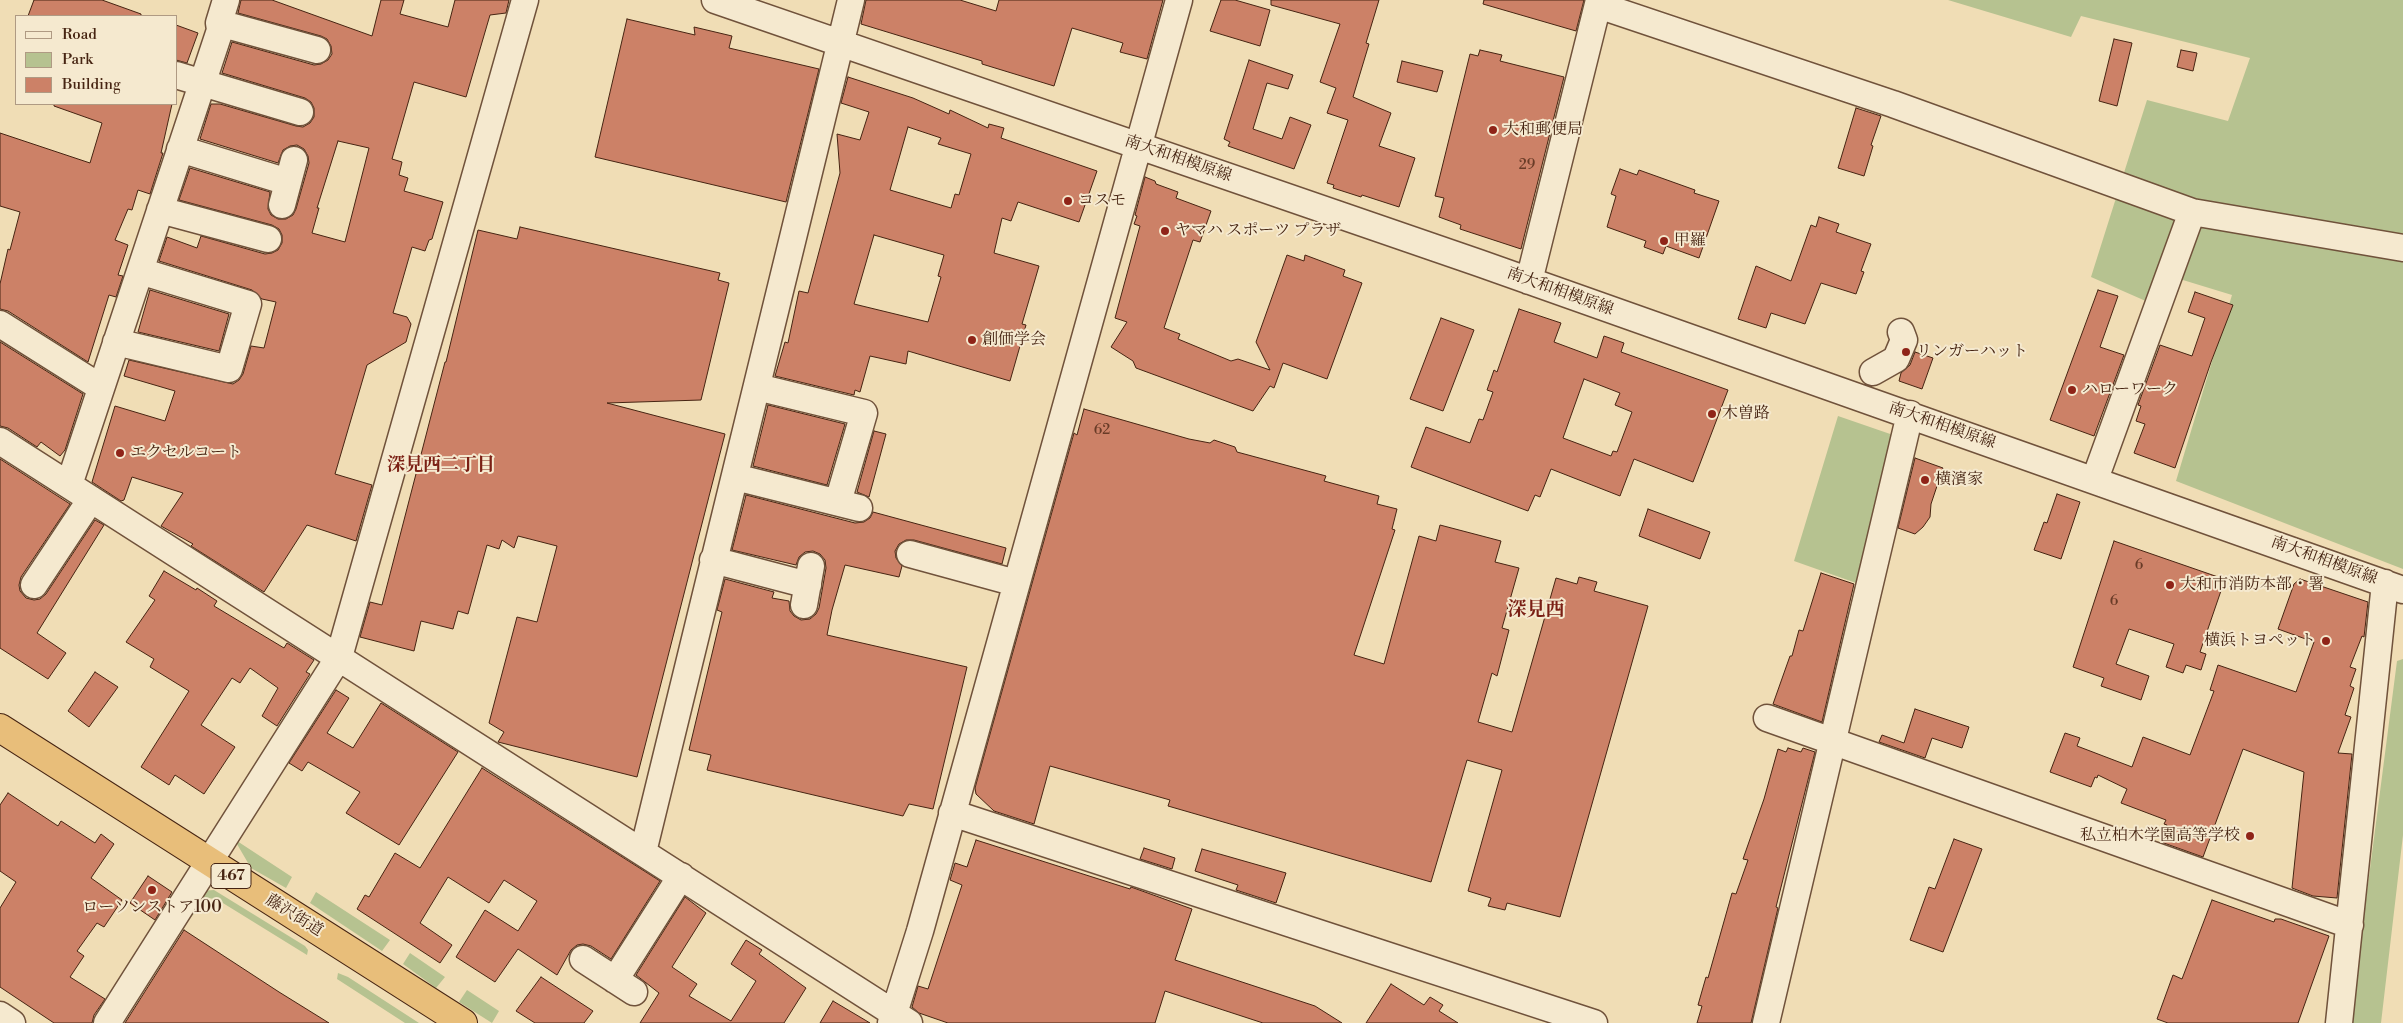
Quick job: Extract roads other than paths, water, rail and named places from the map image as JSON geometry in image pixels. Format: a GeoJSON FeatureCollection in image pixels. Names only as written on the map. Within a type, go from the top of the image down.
{"type":"FeatureCollection","features":[{"type":"Feature","properties":{"kind":"highway","name":"藤沢街道"},"geometry":{"type":"LineString","coordinates":[[0,728],[463,1023]]}},
{"type":"Feature","properties":{"kind":"street"},"geometry":{"type":"LineString","coordinates":[[107,1023],[339,657],[525,0]]}},
{"type":"Feature","properties":{"kind":"street","name":"南大和相模原線"},"geometry":{"type":"LineString","coordinates":[[715,0],[1529,281],[2394,586]]}},
{"type":"Feature","properties":{"kind":"street"},"geometry":{"type":"LineString","coordinates":[[643,852],[851,0]]}},
{"type":"Feature","properties":{"kind":"street"},"geometry":{"type":"LineString","coordinates":[[0,441],[681,876],[899,1020],[952,813],[1179,0]]}},
{"type":"Feature","properties":{"kind":"street"},"geometry":{"type":"LineString","coordinates":[[1529,281],[1599,3],[1892,104],[2192,212],[2403,248]]}},
{"type":"Feature","properties":{"kind":"street"},"geometry":{"type":"LineString","coordinates":[[69,485],[220,30],[223,12],[316,50]]}},
{"type":"Feature","properties":{"kind":"street"},"geometry":{"type":"LineString","coordinates":[[178,76],[300,112]]}},
{"type":"Feature","properties":{"kind":"street"},"geometry":{"type":"LineString","coordinates":[[180,149],[288,182]]}},
{"type":"Feature","properties":{"kind":"street"},"geometry":{"type":"LineString","coordinates":[[160,210],[268,239]]}},
{"type":"Feature","properties":{"kind":"street"},"geometry":{"type":"LineString","coordinates":[[2095,479],[2192,212]]}},
{"type":"Feature","properties":{"kind":"street"},"geometry":{"type":"LineString","coordinates":[[116,342],[229,369],[248,304],[140,271]]}},
{"type":"Feature","properties":{"kind":"street"},"geometry":{"type":"LineString","coordinates":[[0,324],[100,388]]}},
{"type":"Feature","properties":{"kind":"street"},"geometry":{"type":"LineString","coordinates":[[1873,372],[1896,359],[1904,340],[1901,332]]}},
{"type":"Feature","properties":{"kind":"street"},"geometry":{"type":"LineString","coordinates":[[735,477],[849,505],[864,413],[757,386]]}},
{"type":"Feature","properties":{"kind":"street"},"geometry":{"type":"LineString","coordinates":[[1766,1023],[1910,414]]}},
{"type":"Feature","properties":{"kind":"street"},"geometry":{"type":"LineString","coordinates":[[34,586],[91,499]]}},
{"type":"Feature","properties":{"kind":"street"},"geometry":{"type":"LineString","coordinates":[[910,554],[1016,583]]}},
{"type":"Feature","properties":{"kind":"street"},"geometry":{"type":"LineString","coordinates":[[713,560],[808,586]]}},
{"type":"Feature","properties":{"kind":"street"},"geometry":{"type":"LineString","coordinates":[[2339,1023],[2394,586]]}},
{"type":"Feature","properties":{"kind":"street"},"geometry":{"type":"LineString","coordinates":[[1767,718],[2350,925]]}},
{"type":"Feature","properties":{"kind":"street"},"geometry":{"type":"LineString","coordinates":[[952,813],[1594,1023]]}},
{"type":"Feature","properties":{"kind":"street"},"geometry":{"type":"LineString","coordinates":[[583,959],[624,986],[681,876]]}},
{"type":"Feature","properties":{"kind":"street"},"geometry":{"type":"LineString","coordinates":[[0,1015],[12,1023]]}},
{"type":"Feature","properties":{"kind":"place","name":"大和郵便局"},"geometry":{"type":"Point","coordinates":[1493,130]}},
{"type":"Feature","properties":{"kind":"place","name":"コスモ"},"geometry":{"type":"Point","coordinates":[1068,201]}},
{"type":"Feature","properties":{"kind":"place","name":"ヤマハ スポーツ プラザ"},"geometry":{"type":"Point","coordinates":[1165,231]}},
{"type":"Feature","properties":{"kind":"place","name":"甲羅"},"geometry":{"type":"Point","coordinates":[1664,241]}},
{"type":"Feature","properties":{"kind":"place","name":"創価学会"},"geometry":{"type":"Point","coordinates":[972,340]}},
{"type":"Feature","properties":{"kind":"place","name":"リンガーハット"},"geometry":{"type":"Point","coordinates":[1906,352]}},
{"type":"Feature","properties":{"kind":"place","name":"ハローワーク"},"geometry":{"type":"Point","coordinates":[2072,390]}},
{"type":"Feature","properties":{"kind":"place","name":"木曽路"},"geometry":{"type":"Point","coordinates":[1712,414]}},
{"type":"Feature","properties":{"kind":"place","name":"エクセルコート"},"geometry":{"type":"Point","coordinates":[120,453]}},
{"type":"Feature","properties":{"kind":"place","name":"横濱家"},"geometry":{"type":"Point","coordinates":[1925,480]}},
{"type":"Feature","properties":{"kind":"place","name":"大和市消防本部・署"},"geometry":{"type":"Point","coordinates":[2170,585]}},
{"type":"Feature","properties":{"kind":"place","name":"横浜トヨペット"},"geometry":{"type":"Point","coordinates":[2326,641]}},
{"type":"Feature","properties":{"kind":"place","name":"私立柏木学園高等学校"},"geometry":{"type":"Point","coordinates":[2250,836]}},
{"type":"Feature","properties":{"kind":"place","name":"ローソンストア100"},"geometry":{"type":"Point","coordinates":[152,890]}},
{"type":"Feature","properties":{"kind":"district","name":"深見西二丁目"},"geometry":{"type":"Point","coordinates":[441,466]}},
{"type":"Feature","properties":{"kind":"district","name":"深見西"},"geometry":{"type":"Point","coordinates":[1536,610]}}]}
